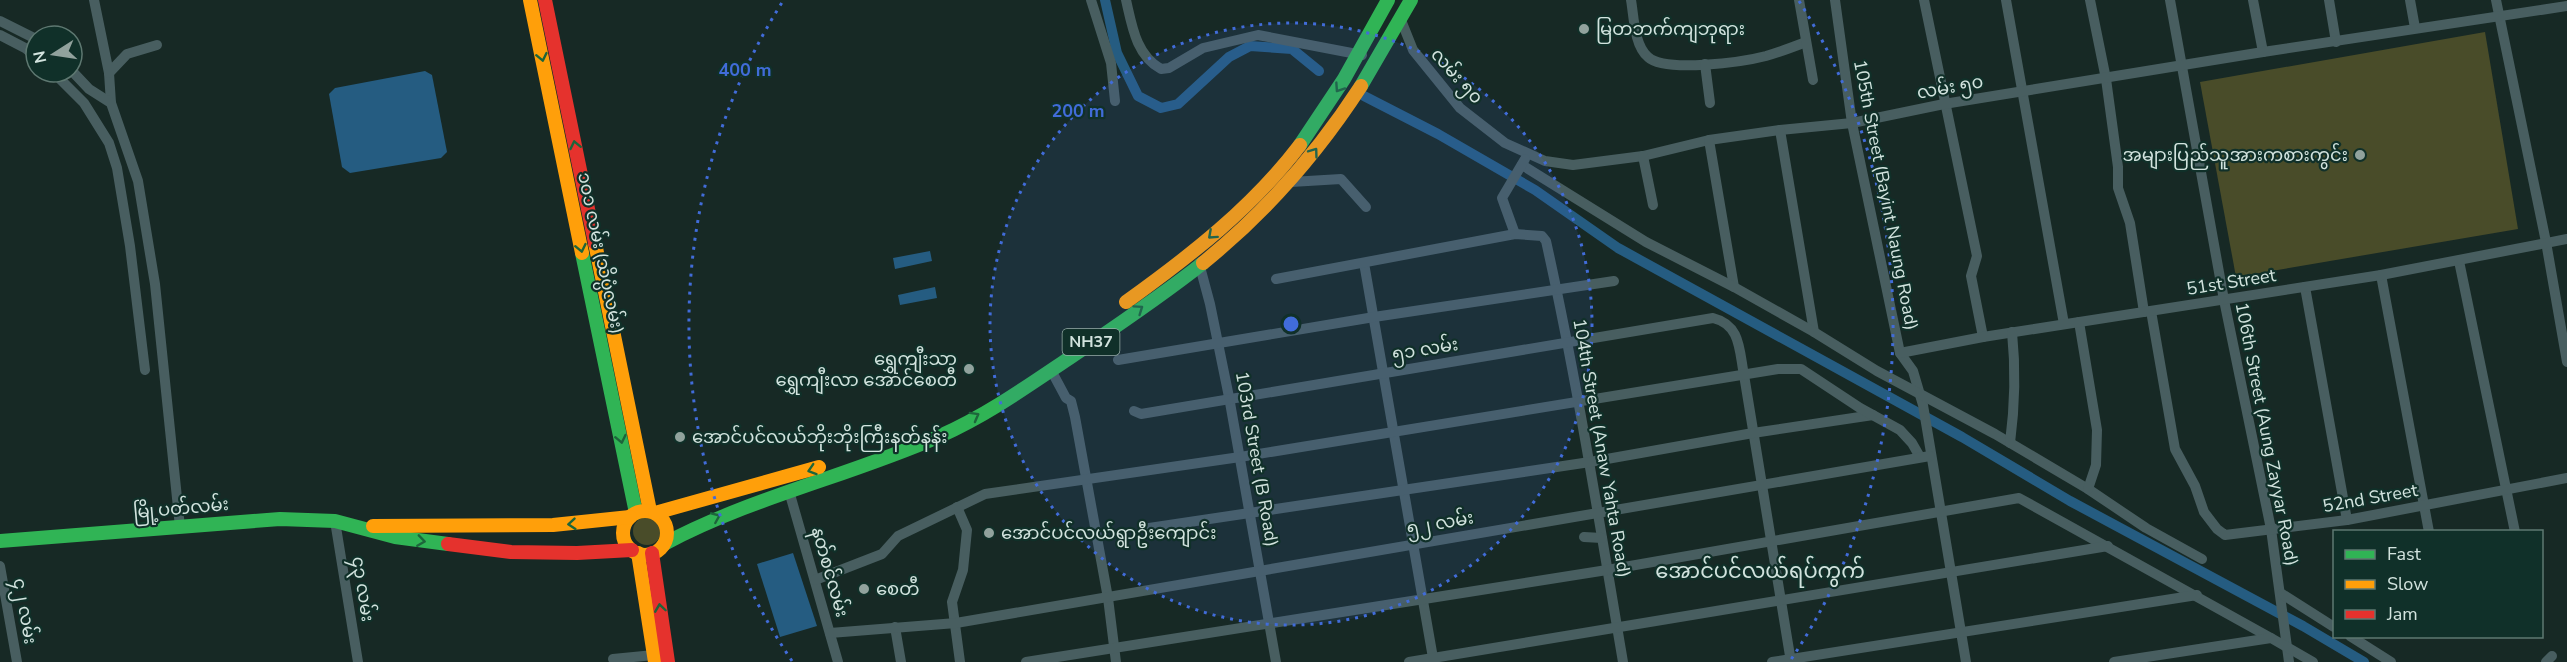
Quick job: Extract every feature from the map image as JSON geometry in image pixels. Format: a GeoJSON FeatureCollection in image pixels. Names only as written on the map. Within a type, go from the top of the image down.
{"type":"FeatureCollection","features":[{"type":"Feature","properties":{"kind":"main road","name":"၁၀၁ လမ်း (သိပ္ပံလမ်း)"},"geometry":{"type":"LineString","coordinates":[[530,0],[633,515]]}},
{"type":"Feature","properties":{"kind":"main road","name":"၁၀၁ လမ်း (သိပ္ပံလမ်း)"},"geometry":{"type":"LineString","coordinates":[[545,0],[653,512]]}},
{"type":"Feature","properties":{"kind":"main road","name":"NH37"},"geometry":{"type":"LineString","coordinates":[[664,544],[738,508],[941,435],[1051,370],[1156,297],[1253,199],[1315,126],[1360,54],[1388,0]]}},
{"type":"Feature","properties":{"kind":"main road","name":"NH37"},"geometry":{"type":"LineString","coordinates":[[653,512],[805,472],[881,446],[939,422],[990,394],[1079,338],[1262,210],[1302,169],[1357,94],[1411,0]]}},
{"type":"Feature","properties":{"kind":"main road"},"geometry":{"type":"LineString","coordinates":[[653,512],[662,519],[666,526],[667,536],[664,544],[652,553],[635,551],[512,552],[395,537],[364,527],[553,525],[653,512]]}},
{"type":"Feature","properties":{"kind":"main road"},"geometry":{"type":"LineString","coordinates":[[633,515],[624,530],[624,537],[635,551],[654,658]]}},
{"type":"Feature","properties":{"kind":"main road","name":"မြို့ပတ်လမ်း"},"geometry":{"type":"LineString","coordinates":[[0,541],[280,519],[335,521],[364,527]]}},
{"type":"Feature","properties":{"kind":"main road"},"geometry":{"type":"LineString","coordinates":[[652,553],[668,662]]}},
{"type":"Feature","properties":{"kind":"street"},"geometry":{"type":"LineString","coordinates":[[94,0],[109,73],[105,100],[138,181],[145,370]]}},
{"type":"Feature","properties":{"kind":"street"},"geometry":{"type":"LineString","coordinates":[[1091,0],[1111,63],[1115,101]]}},
{"type":"Feature","properties":{"kind":"street"},"geometry":{"type":"LineString","coordinates":[[1126,0],[1133,33],[1141,49],[1150,62],[1161,69],[1169,68],[1203,48],[1254,36],[1286,39],[1360,54],[1377,60]]}},
{"type":"Feature","properties":{"kind":"street"},"geometry":{"type":"LineString","coordinates":[[1631,0],[1639,45],[1646,57],[1659,64],[1745,61],[1806,42]]}},
{"type":"Feature","properties":{"kind":"street"},"geometry":{"type":"LineString","coordinates":[[1799,0],[1813,80]]}},
{"type":"Feature","properties":{"kind":"street","name":"105th Street (Bayint Naung Road)"},"geometry":{"type":"LineString","coordinates":[[1835,0],[1852,123],[1900,353],[1913,371],[1923,405],[1928,440],[1925,457]]}},
{"type":"Feature","properties":{"kind":"street"},"geometry":{"type":"LineString","coordinates":[[1924,0],[1977,256],[1971,276],[1983,337]]}},
{"type":"Feature","properties":{"kind":"street"},"geometry":{"type":"LineString","coordinates":[[2006,0],[2064,324]]}},
{"type":"Feature","properties":{"kind":"street"},"geometry":{"type":"LineString","coordinates":[[2090,0],[2106,79],[2118,166],[2118,188],[2130,223],[2148,311]]}},
{"type":"Feature","properties":{"kind":"street","name":"106th Street (Aung Zayyar Road)"},"geometry":{"type":"LineString","coordinates":[[2170,0],[2224,300],[2271,529],[2289,662]]}},
{"type":"Feature","properties":{"kind":"street"},"geometry":{"type":"LineString","coordinates":[[2253,0],[2263,52]]}},
{"type":"Feature","properties":{"kind":"street"},"geometry":{"type":"LineString","coordinates":[[2329,0],[2336,42]]}},
{"type":"Feature","properties":{"kind":"street"},"geometry":{"type":"LineString","coordinates":[[2410,0],[2415,28]]}},
{"type":"Feature","properties":{"kind":"street"},"geometry":{"type":"LineString","coordinates":[[2496,0],[2546,242],[2567,362]]}},
{"type":"Feature","properties":{"kind":"street","name":"လမ်း ၅၀"},"geometry":{"type":"LineString","coordinates":[[1401,19],[1413,50],[1460,108],[1505,143],[1545,161],[1573,165],[1643,156],[1709,140],[1852,123],[1944,104],[2181,65],[2567,6]]}},
{"type":"Feature","properties":{"kind":"street"},"geometry":{"type":"LineString","coordinates":[[0,21],[24,33]]}},
{"type":"Feature","properties":{"kind":"street"},"geometry":{"type":"LineString","coordinates":[[0,35],[24,47]]}},
{"type":"Feature","properties":{"kind":"street"},"geometry":{"type":"LineString","coordinates":[[109,73],[127,54],[157,45]]}},
{"type":"Feature","properties":{"kind":"street"},"geometry":{"type":"LineString","coordinates":[[1705,64],[1710,104]]}},
{"type":"Feature","properties":{"kind":"street"},"geometry":{"type":"LineString","coordinates":[[65,84],[85,103],[109,143],[140,245],[164,360],[166,407],[180,527]]}},
{"type":"Feature","properties":{"kind":"street"},"geometry":{"type":"LineString","coordinates":[[84,84],[105,100]]}},
{"type":"Feature","properties":{"kind":"street"},"geometry":{"type":"LineString","coordinates":[[85,103],[105,100]]}},
{"type":"Feature","properties":{"kind":"street"},"geometry":{"type":"LineString","coordinates":[[1780,130],[1814,332]]}},
{"type":"Feature","properties":{"kind":"street"},"geometry":{"type":"LineString","coordinates":[[1709,140],[1734,287]]}},
{"type":"Feature","properties":{"kind":"street"},"geometry":{"type":"LineString","coordinates":[[1276,279],[1515,234],[1503,203],[1503,194],[1528,154]]}},
{"type":"Feature","properties":{"kind":"street"},"geometry":{"type":"LineString","coordinates":[[1643,156],[1653,204]]}},
{"type":"Feature","properties":{"kind":"street"},"geometry":{"type":"LineString","coordinates":[[1522,165],[1646,242],[1734,287],[1877,371],[2010,443],[2088,489],[2146,528],[2202,559]]}},
{"type":"Feature","properties":{"kind":"street"},"geometry":{"type":"LineString","coordinates":[[1289,182],[1341,179],[1366,207]]}},
{"type":"Feature","properties":{"kind":"street","name":"104th Street (Anaw Yahta Road)"},"geometry":{"type":"LineString","coordinates":[[1515,234],[1542,236],[1546,241],[1590,462],[1623,662]]}},
{"type":"Feature","properties":{"kind":"street","name":"51st Street"},"geometry":{"type":"LineString","coordinates":[[1900,353],[2012,332],[2381,275],[2567,239]]}},
{"type":"Feature","properties":{"kind":"street","name":"103rd Street (B Road)"},"geometry":{"type":"LineString","coordinates":[[1196,258],[1219,345],[1276,662]]}},
{"type":"Feature","properties":{"kind":"street"},"geometry":{"type":"LineString","coordinates":[[2459,261],[2515,530]]}},
{"type":"Feature","properties":{"kind":"street"},"geometry":{"type":"LineString","coordinates":[[1364,262],[1433,658]]}},
{"type":"Feature","properties":{"kind":"street"},"geometry":{"type":"LineString","coordinates":[[2381,275],[2429,530]]}},
{"type":"Feature","properties":{"kind":"street"},"geometry":{"type":"LineString","coordinates":[[1118,360],[1219,345],[1374,317],[1614,281]]}},
{"type":"Feature","properties":{"kind":"street"},"geometry":{"type":"LineString","coordinates":[[2305,287],[2346,520]]}},
{"type":"Feature","properties":{"kind":"street","name":"52nd Street"},"geometry":{"type":"LineString","coordinates":[[2148,311],[2175,449],[2212,523],[2225,535],[2346,520],[2567,478]]}},
{"type":"Feature","properties":{"kind":"street","name":"၅၁ လမ်း"},"geometry":{"type":"LineString","coordinates":[[1134,411],[1141,414],[1229,397],[1567,344],[1713,318],[1730,325],[1736,335],[1744,375]]}},
{"type":"Feature","properties":{"kind":"street"},"geometry":{"type":"LineString","coordinates":[[2079,322],[2097,430],[2096,465],[2088,489]]}},
{"type":"Feature","properties":{"kind":"street"},"geometry":{"type":"LineString","coordinates":[[2010,443],[2016,398],[2012,332]]}},
{"type":"Feature","properties":{"kind":"street"},"geometry":{"type":"LineString","coordinates":[[815,580],[882,554],[898,536],[985,494],[1088,480],[1778,369],[1800,369],[1907,436],[1925,457],[1941,513],[1966,662]]}},
{"type":"Feature","properties":{"kind":"street"},"geometry":{"type":"LineString","coordinates":[[1051,370],[1066,398],[1071,401],[1088,480],[1108,598],[1116,662]]}},
{"type":"Feature","properties":{"kind":"street"},"geometry":{"type":"LineString","coordinates":[[1744,375],[1791,660]]}},
{"type":"Feature","properties":{"kind":"street"},"geometry":{"type":"LineString","coordinates":[[1149,528],[1590,462],[1753,433],[1873,415]]}},
{"type":"Feature","properties":{"kind":"street","name":"၅၂ လမ်း"},"geometry":{"type":"LineString","coordinates":[[830,633],[956,623],[1925,457]]}},
{"type":"Feature","properties":{"kind":"street","name":"နတ်စင်လမ်း"},"geometry":{"type":"LineString","coordinates":[[789,491],[838,662]]}},
{"type":"Feature","properties":{"kind":"street"},"geometry":{"type":"LineString","coordinates":[[1026,662],[1607,570],[2019,498],[2271,638],[2286,642],[2313,662]]}},
{"type":"Feature","properties":{"kind":"street"},"geometry":{"type":"LineString","coordinates":[[957,507],[967,530],[963,570],[952,602],[960,662]]}},
{"type":"Feature","properties":{"kind":"street","name":"၄၃ လမ်း"},"geometry":{"type":"LineString","coordinates":[[335,521],[358,662]]}},
{"type":"Feature","properties":{"kind":"street"},"geometry":{"type":"LineString","coordinates":[[1584,537],[1602,538]]}},
{"type":"Feature","properties":{"kind":"street"},"geometry":{"type":"LineString","coordinates":[[1409,662],[1433,658],[1465,658],[1617,627],[2108,546]]}},
{"type":"Feature","properties":{"kind":"street","name":"၄၂ လမ်း"},"geometry":{"type":"LineString","coordinates":[[0,566],[17,662]]}},
{"type":"Feature","properties":{"kind":"street"},"geometry":{"type":"LineString","coordinates":[[1772,662],[2197,595]]}},
{"type":"Feature","properties":{"kind":"street"},"geometry":{"type":"LineString","coordinates":[[2282,599],[2333,626]]}},
{"type":"Feature","properties":{"kind":"street"},"geometry":{"type":"LineString","coordinates":[[895,627],[901,662]]}},
{"type":"Feature","properties":{"kind":"street"},"geometry":{"type":"LineString","coordinates":[[2114,662],[2271,638]]}},
{"type":"Feature","properties":{"kind":"street"},"geometry":{"type":"LineString","coordinates":[[2353,638],[2391,662]]}},
{"type":"Feature","properties":{"kind":"street"},"geometry":{"type":"LineString","coordinates":[[613,659],[654,658]]}},
{"type":"Feature","properties":{"kind":"green space","name":"အများပြည်သူအားကစားကွင်း"},"geometry":{"type":"Polygon","coordinates":[[[2485,32],[2518,229],[2236,277],[2200,82],[2485,32]]]}},
{"type":"Feature","properties":{"kind":"green space"},"geometry":{"type":"Polygon","coordinates":[[[647,517],[657,521],[661,531],[657,541],[647,545],[637,541],[633,531],[637,521],[647,517]]]}},
{"type":"Feature","properties":{"kind":"water"},"geometry":{"type":"Polygon","coordinates":[[[425,71],[432,75],[447,152],[441,158],[350,173],[342,167],[329,94],[335,88],[425,71]]]}},
{"type":"Feature","properties":{"kind":"water"},"geometry":{"type":"Polygon","coordinates":[[[930,251],[932,261],[895,269],[893,258],[930,251]]]}},
{"type":"Feature","properties":{"kind":"water"},"geometry":{"type":"Polygon","coordinates":[[[935,287],[937,298],[900,305],[898,295],[935,287]]]}},
{"type":"Feature","properties":{"kind":"water"},"geometry":{"type":"Polygon","coordinates":[[[793,553],[817,626],[780,637],[757,564],[793,553]]]}},
{"type":"Feature","properties":{"kind":"waterway"},"geometry":{"type":"LineString","coordinates":[[1105,0],[1117,53],[1138,96],[1161,108],[1178,104],[1229,57],[1250,46],[1292,49],[1319,71]]}},
{"type":"Feature","properties":{"kind":"waterway"},"geometry":{"type":"LineString","coordinates":[[1364,96],[1438,134],[1535,190],[1618,248],[1962,437],[2070,501],[2303,626],[2364,662]]}},
{"type":"Feature","properties":{"kind":"traffic: fast"},"geometry":{"type":"LineString","coordinates":[[1300,145],[1344,79],[1388,0]]}},
{"type":"Feature","properties":{"kind":"traffic: fast"},"geometry":{"type":"LineString","coordinates":[[1361,86],[1411,0]]}},
{"type":"Feature","properties":{"kind":"traffic: fast"},"geometry":{"type":"LineString","coordinates":[[582,253],[636,513]]}},
{"type":"Feature","properties":{"kind":"traffic: fast"},"geometry":{"type":"LineString","coordinates":[[664,544],[731,513],[906,450],[957,428],[989,411],[1035,381],[1135,313],[1203,263]]}},
{"type":"Feature","properties":{"kind":"traffic: fast"},"geometry":{"type":"LineString","coordinates":[[0,541],[280,519],[335,521],[395,537],[448,544]]}},
{"type":"Feature","properties":{"kind":"traffic: slow"},"geometry":{"type":"LineString","coordinates":[[530,0],[582,253]]}},
{"type":"Feature","properties":{"kind":"traffic: slow"},"geometry":{"type":"LineString","coordinates":[[1203,263],[1226,244],[1289,181],[1327,135],[1361,86]]}},
{"type":"Feature","properties":{"kind":"traffic: slow"},"geometry":{"type":"LineString","coordinates":[[1126,302],[1219,230],[1262,190],[1300,145]]}},
{"type":"Feature","properties":{"kind":"traffic: slow"},"geometry":{"type":"LineString","coordinates":[[595,243],[650,511]]}},
{"type":"Feature","properties":{"kind":"traffic: slow"},"geometry":{"type":"LineString","coordinates":[[655,513],[819,467]]}},
{"type":"Feature","properties":{"kind":"traffic: slow"},"geometry":{"type":"LineString","coordinates":[[645,511],[660,518],[667,533],[660,548],[645,555],[630,548],[623,533],[630,518],[645,511]]}},
{"type":"Feature","properties":{"kind":"traffic: slow"},"geometry":{"type":"LineString","coordinates":[[373,526],[553,525],[630,517]]}},
{"type":"Feature","properties":{"kind":"traffic: slow"},"geometry":{"type":"LineString","coordinates":[[638,553],[655,662]]}},
{"type":"Feature","properties":{"kind":"traffic: jam"},"geometry":{"type":"LineString","coordinates":[[545,0],[595,243]]}},
{"type":"Feature","properties":{"kind":"traffic: jam"},"geometry":{"type":"LineString","coordinates":[[448,544],[511,552],[577,553],[632,550]]}},
{"type":"Feature","properties":{"kind":"traffic: jam"},"geometry":{"type":"LineString","coordinates":[[652,553],[668,662]]}},
{"type":"Feature","properties":{"kind":"place","name":"မြတဘက်ကျဘုရား"},"geometry":{"type":"Point","coordinates":[1584,29]}},
{"type":"Feature","properties":{"kind":"place","name":"အများပြည်သူအားကစားကွင်း"},"geometry":{"type":"Point","coordinates":[2360,155]}},
{"type":"Feature","properties":{"kind":"place","name":"ရွှေကျီးသာ ရွှေကျီးလာ အောင်စေတီ"},"geometry":{"type":"Point","coordinates":[969,369]}},
{"type":"Feature","properties":{"kind":"place","name":"အောင်ပင်လယ်ဘိုးဘိုးကြီးနတ်နန်း"},"geometry":{"type":"Point","coordinates":[680,437]}},
{"type":"Feature","properties":{"kind":"place","name":"အောင်ပင်လယ်ရွာဦးကျောင်း"},"geometry":{"type":"Point","coordinates":[989,533]}},
{"type":"Feature","properties":{"kind":"place","name":"စေတီ"},"geometry":{"type":"Point","coordinates":[864,589]}},
{"type":"Feature","properties":{"kind":"district","name":"အောင်ပင်လယ်ရပ်ကွက်"},"geometry":{"type":"Point","coordinates":[1760,571]}}]}
